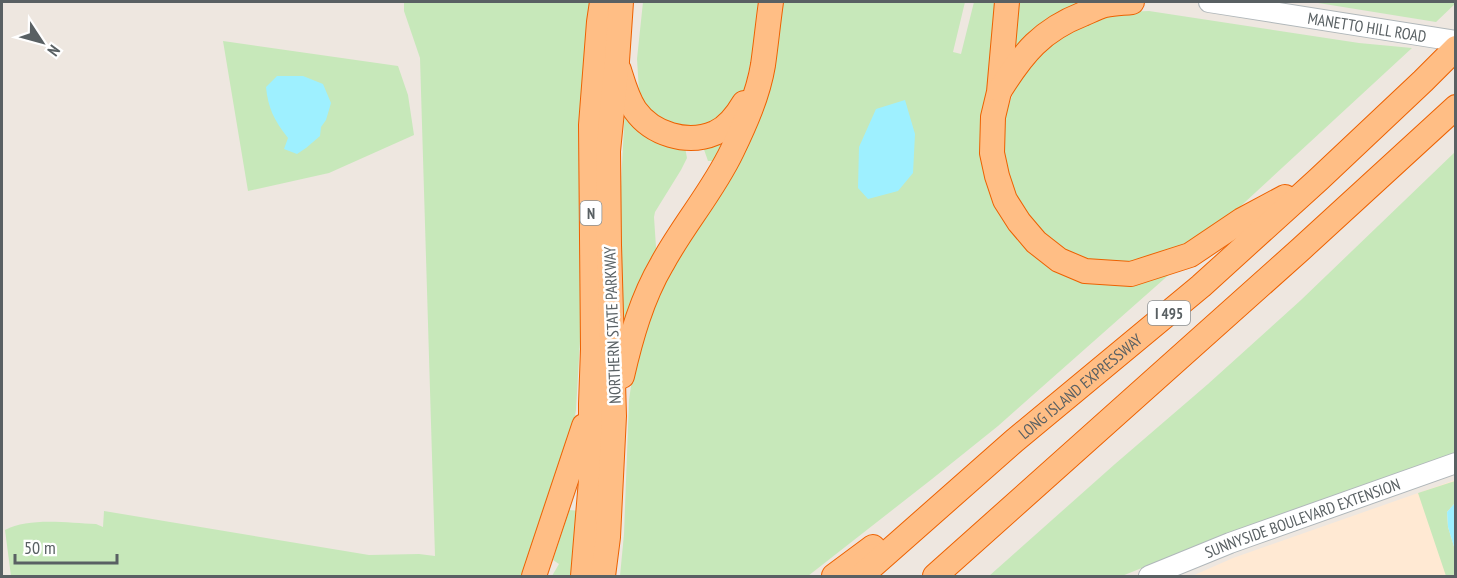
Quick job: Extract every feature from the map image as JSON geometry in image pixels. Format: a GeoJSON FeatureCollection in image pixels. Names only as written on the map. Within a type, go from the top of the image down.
{"type":"FeatureCollection","features":[{"type":"Feature","properties":{"kind":"highway","name":"NORTHERN STATE PARKWAY"},"geometry":{"type":"LineString","coordinates":[[583,576],[591,480],[593,349],[591,125],[602,2]]}},
{"type":"Feature","properties":{"kind":"highway","name":"NORTHERN STATE PARKWAY"},"geometry":{"type":"LineString","coordinates":[[603,576],[608,537],[614,417],[608,151],[621,2]]}},
{"type":"Feature","properties":{"kind":"highway"},"geometry":{"type":"LineString","coordinates":[[617,61],[628,96],[634,109],[644,120],[658,130],[678,137],[698,138],[714,133],[726,126],[738,114],[748,98],[757,64],[764,2]]}},
{"type":"Feature","properties":{"kind":"highway"},"geometry":{"type":"LineString","coordinates":[[614,417],[627,356],[645,298],[662,264],[732,152],[754,102],[763,67],[771,2]]}},
{"type":"Feature","properties":{"kind":"highway"},"geometry":{"type":"LineString","coordinates":[[1007,2],[999,92],[993,117],[992,153],[1005,200],[1019,222],[1036,242],[1059,260],[1085,271],[1131,274],[1190,255],[1242,220],[1319,179]]}},
{"type":"Feature","properties":{"kind":"highway"},"geometry":{"type":"LineString","coordinates":[[999,92],[1012,70],[1033,44],[1054,27],[1105,5],[1132,2]]}},
{"type":"Feature","properties":{"kind":"highway","name":"LONG ISLAND EXPRESSWAY"},"geometry":{"type":"LineString","coordinates":[[861,576],[1014,441],[1201,286],[1319,179],[1455,48]]}},
{"type":"Feature","properties":{"kind":"highway","name":"I 495"},"geometry":{"type":"LineString","coordinates":[[935,576],[1301,249],[1455,107]]}},
{"type":"Feature","properties":{"kind":"highway"},"geometry":{"type":"LineString","coordinates":[[534,576],[591,404]]}},
{"type":"Feature","properties":{"kind":"highway"},"geometry":{"type":"LineString","coordinates":[[834,576],[1014,441]]}},
{"type":"Feature","properties":{"kind":"highway"},"geometry":{"type":"LineString","coordinates":[[949,576],[1046,477]]}},
{"type":"Feature","properties":{"kind":"main road","name":"MANETTO HILL ROAD"},"geometry":{"type":"LineString","coordinates":[[1209,2],[1455,40]]}},
{"type":"Feature","properties":{"kind":"main road","name":"SUNNYSIDE BOULEVARD EXTENSION"},"geometry":{"type":"LineString","coordinates":[[1149,576],[1230,543],[1455,463]]}},
{"type":"Feature","properties":{"kind":"shaded area"},"geometry":{"type":"Polygon","coordinates":[[[1455,480],[1455,576],[1192,576],[1233,558],[1455,480]]]}},
{"type":"Feature","properties":{"kind":"green space"},"geometry":{"type":"Polygon","coordinates":[[[404,2],[593,2],[576,410],[567,463],[559,462],[554,511],[528,576],[11,576],[5,530],[25,523],[37,522],[96,524],[103,527],[104,511],[369,555],[435,556],[420,58],[404,11],[404,2]]]}},
{"type":"Feature","properties":{"kind":"green space"},"geometry":{"type":"Polygon","coordinates":[[[643,2],[758,2],[753,51],[744,91],[728,118],[680,131],[640,107],[637,59],[643,2]]]}},
{"type":"Feature","properties":{"kind":"green space"},"geometry":{"type":"Polygon","coordinates":[[[775,2],[965,2],[953,52],[961,54],[974,2],[1000,2],[984,150],[1060,270],[1172,272],[998,426],[808,576],[620,576],[624,534],[629,400],[636,351],[652,300],[726,176],[775,2]]]}},
{"type":"Feature","properties":{"kind":"green space"},"geometry":{"type":"Polygon","coordinates":[[[1015,2],[1096,2],[1015,53],[1015,2]]]}},
{"type":"Feature","properties":{"kind":"green space"},"geometry":{"type":"Polygon","coordinates":[[[1312,2],[1455,2],[1456,3],[1436,22],[1312,2]]]}},
{"type":"Feature","properties":{"kind":"green space"},"geometry":{"type":"Polygon","coordinates":[[[1149,11],[1359,43],[1412,48],[1231,215],[1201,237],[1148,260],[1109,266],[1061,250],[1023,217],[1004,172],[1001,126],[1020,74],[1053,36],[1098,13],[1149,11]]]}},
{"type":"Feature","properties":{"kind":"green space"},"geometry":{"type":"Polygon","coordinates":[[[223,41],[398,66],[408,95],[414,135],[329,173],[248,191],[223,41]]]}},
{"type":"Feature","properties":{"kind":"green space"},"geometry":{"type":"Polygon","coordinates":[[[625,108],[684,142],[687,158],[655,212],[657,262],[626,344],[620,256],[625,108]]]}},
{"type":"Feature","properties":{"kind":"green space"},"geometry":{"type":"Polygon","coordinates":[[[734,128],[722,161],[708,161],[701,141],[734,128]]]}},
{"type":"Feature","properties":{"kind":"green space"},"geometry":{"type":"Polygon","coordinates":[[[1455,152],[1455,455],[1218,537],[1122,576],[989,576],[1301,300],[1455,152]]]}},
{"type":"Feature","properties":{"kind":"green space"},"geometry":{"type":"Polygon","coordinates":[[[1455,481],[1455,503],[1447,512],[1448,527],[1455,550],[1455,576],[1446,576],[1418,493],[1455,481]]]}},
{"type":"Feature","properties":{"kind":"green space"},"geometry":{"type":"Polygon","coordinates":[[[569,510],[580,511],[575,576],[552,576],[559,564],[553,560],[569,510]]]}},
{"type":"Feature","properties":{"kind":"water"},"geometry":{"type":"Polygon","coordinates":[[[277,76],[303,76],[323,84],[331,103],[326,120],[321,127],[320,136],[297,154],[284,149],[288,138],[275,119],[268,101],[266,87],[277,76]]]}},
{"type":"Feature","properties":{"kind":"water"},"geometry":{"type":"Polygon","coordinates":[[[905,100],[915,134],[913,173],[898,191],[868,199],[858,188],[859,147],[876,109],[905,100]]]}},
{"type":"Feature","properties":{"kind":"water"},"geometry":{"type":"Polygon","coordinates":[[[1455,503],[1455,550],[1448,527],[1447,512],[1455,503]]]}}]}
